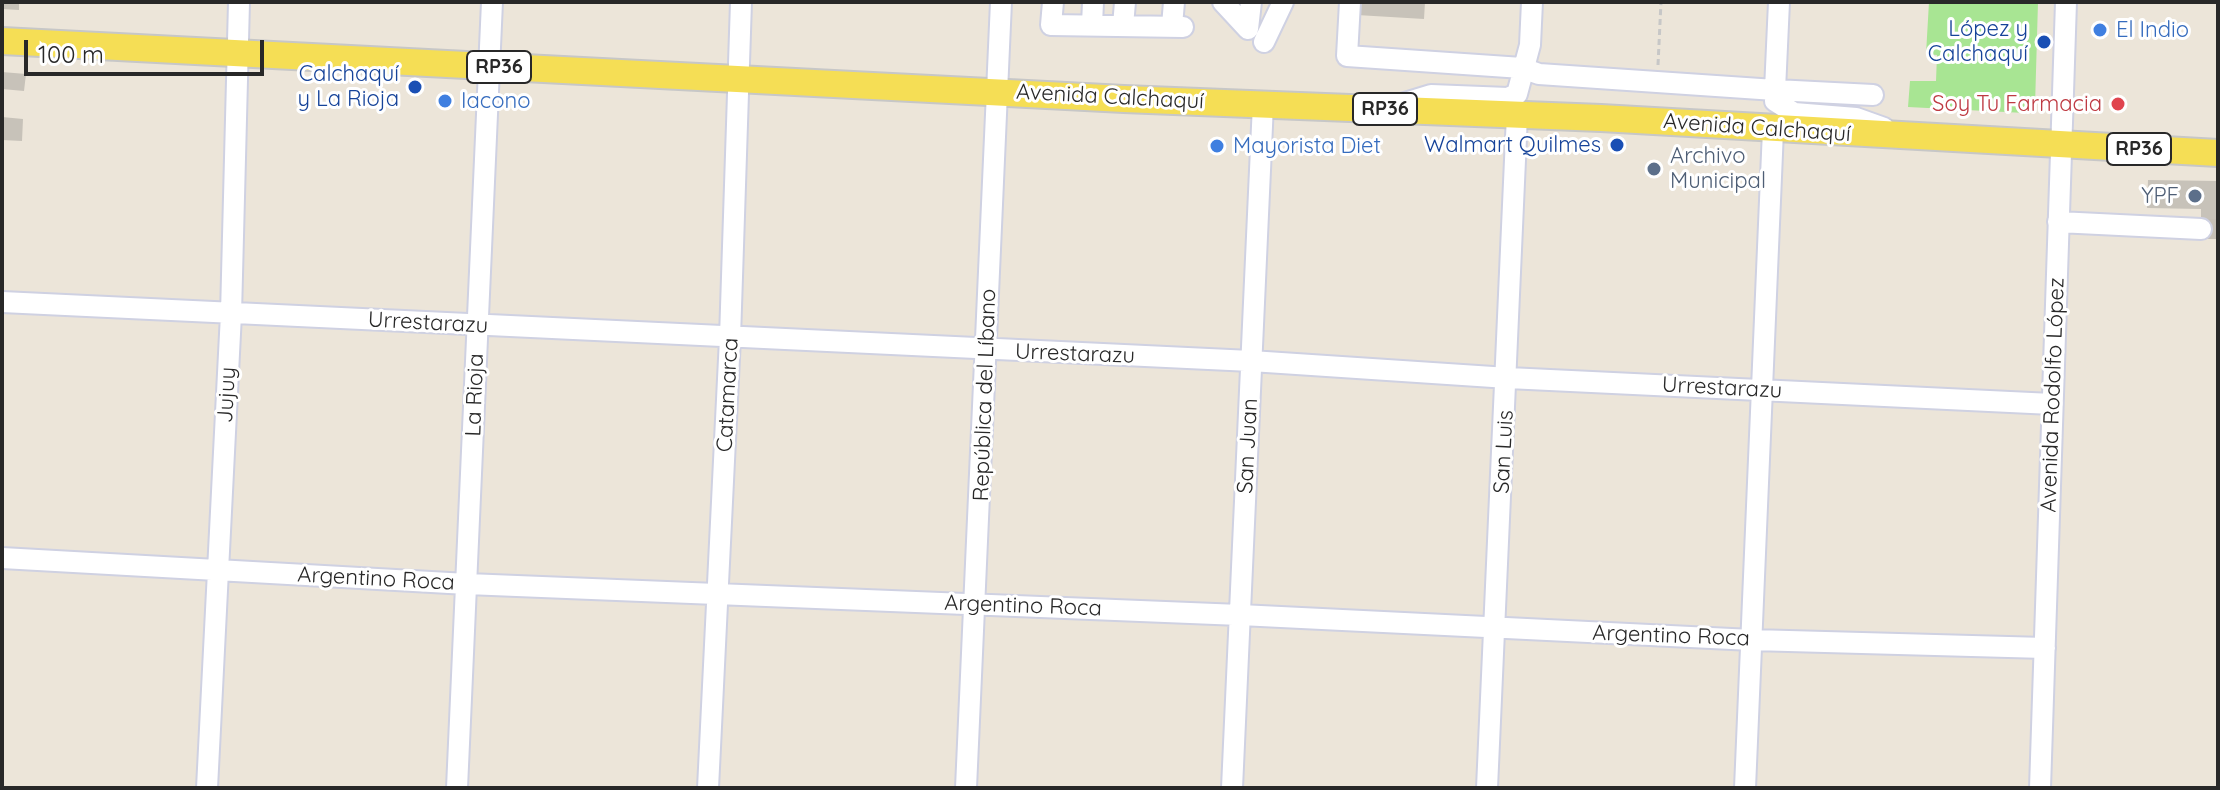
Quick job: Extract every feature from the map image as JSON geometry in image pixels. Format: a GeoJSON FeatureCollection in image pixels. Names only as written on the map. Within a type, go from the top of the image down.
{"type":"FeatureCollection","features":[{"type":"Feature","properties":{"kind":"main road","name":"Avenida Calchaquí"},"geometry":{"type":"LineString","coordinates":[[2,41],[1517,115],[2218,153]]}},
{"type":"Feature","properties":{"kind":"street","name":"Jujuy"},"geometry":{"type":"LineString","coordinates":[[207,788],[231,314],[239,2]]}},
{"type":"Feature","properties":{"kind":"street","name":"La Rioja"},"geometry":{"type":"LineString","coordinates":[[457,788],[492,2]]}},
{"type":"Feature","properties":{"kind":"street","name":"Catamarca"},"geometry":{"type":"LineString","coordinates":[[708,788],[730,338],[741,2]]}},
{"type":"Feature","properties":{"kind":"street","name":"República del Líbano"},"geometry":{"type":"LineString","coordinates":[[966,788],[1001,2]]}},
{"type":"Feature","properties":{"kind":"street"},"geometry":{"type":"LineString","coordinates":[[1053,2],[1051,25],[1178,26],[1174,2]]}},
{"type":"Feature","properties":{"kind":"street"},"geometry":{"type":"LineString","coordinates":[[1092,25],[1093,2]]}},
{"type":"Feature","properties":{"kind":"street"},"geometry":{"type":"LineString","coordinates":[[1123,26],[1125,2]]}},
{"type":"Feature","properties":{"kind":"street"},"geometry":{"type":"LineString","coordinates":[[1223,2],[1248,29],[1251,2]]}},
{"type":"Feature","properties":{"kind":"street"},"geometry":{"type":"LineString","coordinates":[[1264,42],[1283,2]]}},
{"type":"Feature","properties":{"kind":"street"},"geometry":{"type":"LineString","coordinates":[[1350,2],[1347,56],[1522,68],[1539,74],[1873,95]]}},
{"type":"Feature","properties":{"kind":"street"},"geometry":{"type":"LineString","coordinates":[[1383,109],[1431,95],[1508,98],[1517,94],[1530,45],[1532,2]]}},
{"type":"Feature","properties":{"kind":"street"},"geometry":{"type":"LineString","coordinates":[[1779,2],[1775,101],[1794,113],[1856,118],[1910,138]]}},
{"type":"Feature","properties":{"kind":"street","name":"Avenida Rodolfo López"},"geometry":{"type":"LineString","coordinates":[[2040,788],[2066,2]]}},
{"type":"Feature","properties":{"kind":"street","name":"San Juan"},"geometry":{"type":"LineString","coordinates":[[1232,788],[1263,104]]}},
{"type":"Feature","properties":{"kind":"street","name":"San Luis"},"geometry":{"type":"LineString","coordinates":[[1487,788],[1508,378],[1517,115]]}},
{"type":"Feature","properties":{"kind":"street"},"geometry":{"type":"LineString","coordinates":[[1745,788],[1773,130]]}},
{"type":"Feature","properties":{"kind":"street"},"geometry":{"type":"LineString","coordinates":[[2058,222],[2201,229]]}},
{"type":"Feature","properties":{"kind":"street","name":"Urrestarazu"},"geometry":{"type":"LineString","coordinates":[[2,302],[1251,361],[1508,378],[2052,404]]}},
{"type":"Feature","properties":{"kind":"street","name":"Argentino Roca"},"geometry":{"type":"LineString","coordinates":[[2,558],[467,584],[1240,615],[1752,640],[2045,648]]}},
{"type":"Feature","properties":{"kind":"path"},"geometry":{"type":"LineString","coordinates":[[1657,82],[1661,2]]}},
{"type":"Feature","properties":{"kind":"green space"},"geometry":{"type":"Polygon","coordinates":[[[1929,2],[2038,2],[2035,106],[2025,113],[1908,107],[1910,81],[1936,81],[1937,55],[1926,54],[1929,2]]]}},
{"type":"Feature","properties":{"kind":"building"},"geometry":{"type":"Polygon","coordinates":[[[2,2],[19,2],[19,10],[2,9],[2,2]]]}},
{"type":"Feature","properties":{"kind":"building"},"geometry":{"type":"Polygon","coordinates":[[[1358,2],[1425,2],[1424,19],[1357,15],[1358,2]]]}},
{"type":"Feature","properties":{"kind":"building"},"geometry":{"type":"Polygon","coordinates":[[[2,72],[26,74],[24,91],[2,89],[2,72]]]}},
{"type":"Feature","properties":{"kind":"building"},"geometry":{"type":"Polygon","coordinates":[[[2,117],[23,119],[22,141],[2,140],[2,117]]]}},
{"type":"Feature","properties":{"kind":"building"},"geometry":{"type":"Polygon","coordinates":[[[2148,180],[2218,181],[2218,234],[2201,234],[2201,209],[2147,208],[2148,180]]]}},
{"type":"Feature","properties":{"kind":"tunnel"},"geometry":{"type":"LineString","coordinates":[[2201,229],[2218,229]]}},
{"type":"Feature","properties":{"kind":"place","name":"El Indio"},"geometry":{"type":"Point","coordinates":[2100,30]}},
{"type":"Feature","properties":{"kind":"place","name":"López y Calchaquí"},"geometry":{"type":"Point","coordinates":[2044,42]}},
{"type":"Feature","properties":{"kind":"place","name":"Calchaquí y La Rioja"},"geometry":{"type":"Point","coordinates":[415,87]}},
{"type":"Feature","properties":{"kind":"place","name":"Iacono"},"geometry":{"type":"Point","coordinates":[445,101]}},
{"type":"Feature","properties":{"kind":"place","name":"Soy Tu Farmacia"},"geometry":{"type":"Point","coordinates":[2118,104]}},
{"type":"Feature","properties":{"kind":"place","name":"Walmart Quilmes"},"geometry":{"type":"Point","coordinates":[1617,145]}},
{"type":"Feature","properties":{"kind":"place","name":"Mayorista Diet"},"geometry":{"type":"Point","coordinates":[1217,146]}},
{"type":"Feature","properties":{"kind":"place","name":"Archivo Municipal"},"geometry":{"type":"Point","coordinates":[1654,169]}},
{"type":"Feature","properties":{"kind":"place","name":"YPF"},"geometry":{"type":"Point","coordinates":[2195,196]}}]}
